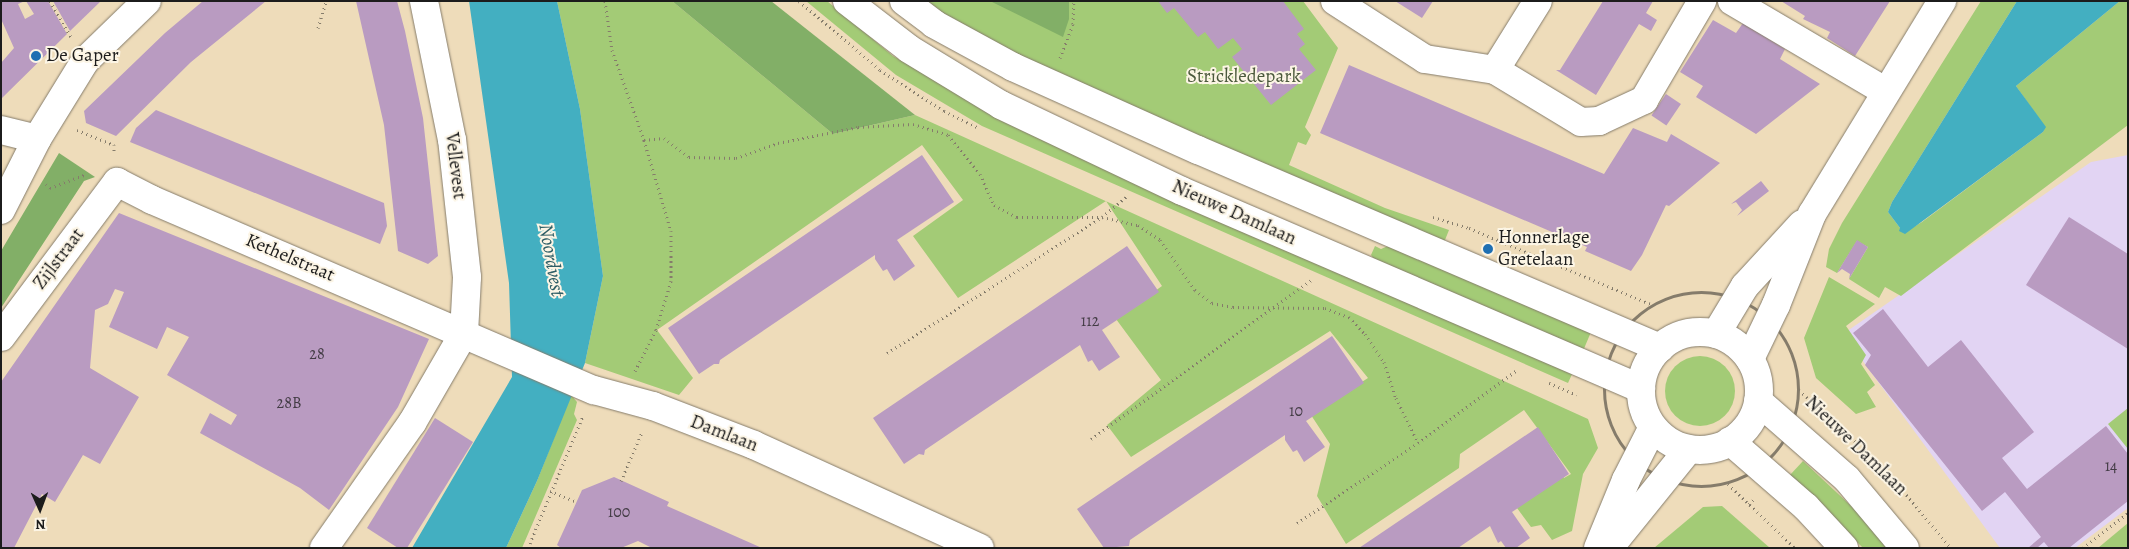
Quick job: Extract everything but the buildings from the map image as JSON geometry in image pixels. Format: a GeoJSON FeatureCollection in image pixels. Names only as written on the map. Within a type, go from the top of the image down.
{"type":"FeatureCollection","features":[{"type":"Feature","properties":{"kind":"street"},"geometry":{"type":"LineString","coordinates":[[1,210],[37,139],[85,61],[146,1]]}},
{"type":"Feature","properties":{"kind":"street","name":"Vellevest"},"geometry":{"type":"LineString","coordinates":[[424,1],[452,140],[468,277],[464,333]]}},
{"type":"Feature","properties":{"kind":"street","name":"Nieuwe Damlaan"},"geometry":{"type":"LineString","coordinates":[[847,1],[908,49],[1001,105],[1182,191],[1641,389]]}},
{"type":"Feature","properties":{"kind":"street"},"geometry":{"type":"LineString","coordinates":[[904,1],[948,33],[1013,67],[1207,154],[1660,348]]}},
{"type":"Feature","properties":{"kind":"street"},"geometry":{"type":"LineString","coordinates":[[1335,1],[1425,59],[1495,70],[1581,122],[1599,120],[1644,100],[1702,1]]}},
{"type":"Feature","properties":{"kind":"street"},"geometry":{"type":"LineString","coordinates":[[1495,70],[1538,1]]}},
{"type":"Feature","properties":{"kind":"street"},"geometry":{"type":"LineString","coordinates":[[1732,1],[1885,91]]}},
{"type":"Feature","properties":{"kind":"street"},"geometry":{"type":"LineString","coordinates":[[1750,359],[1776,305],[1812,214],[1885,91],[1942,1]]}},
{"type":"Feature","properties":{"kind":"street"},"geometry":{"type":"LineString","coordinates":[[1,130],[37,139]]}},
{"type":"Feature","properties":{"kind":"street","name":"Kethelstraat"},"geometry":{"type":"LineString","coordinates":[[117,182],[152,200],[464,333]]}},
{"type":"Feature","properties":{"kind":"street","name":"Zijlstraat"},"geometry":{"type":"LineString","coordinates":[[1,337],[117,182]]}},
{"type":"Feature","properties":{"kind":"street"},"geometry":{"type":"LineString","coordinates":[[1716,334],[1745,286],[1812,214]]}},
{"type":"Feature","properties":{"kind":"street"},"geometry":{"type":"LineString","coordinates":[[324,548],[412,423],[464,333]]}},
{"type":"Feature","properties":{"kind":"street","name":"Damlaan"},"geometry":{"type":"LineString","coordinates":[[464,333],[501,351],[594,390],[653,406],[754,445],[980,548]]}},
{"type":"Feature","properties":{"kind":"street"},"geometry":{"type":"LineString","coordinates":[[1686,334],[1716,334],[1741,348],[1750,359],[1757,379],[1758,401],[1753,417],[1730,441],[1710,449],[1689,449],[1669,441],[1653,427],[1644,409],[1641,389],[1650,360],[1660,348],[1686,334]]}},
{"type":"Feature","properties":{"kind":"street","name":"Nieuwe Damlaan"},"geometry":{"type":"LineString","coordinates":[[1758,401],[1847,479],[1905,548]]}},
{"type":"Feature","properties":{"kind":"street"},"geometry":{"type":"LineString","coordinates":[[1598,548],[1626,480],[1653,427]]}},
{"type":"Feature","properties":{"kind":"street"},"geometry":{"type":"LineString","coordinates":[[1730,441],[1799,501],[1844,548]]}},
{"type":"Feature","properties":{"kind":"street"},"geometry":{"type":"LineString","coordinates":[[1609,548],[1689,449]]}},
{"type":"Feature","properties":{"kind":"path"},"geometry":{"type":"LineString","coordinates":[[50,1],[85,61]]}},
{"type":"Feature","properties":{"kind":"path"},"geometry":{"type":"LineString","coordinates":[[318,28],[326,1]]}},
{"type":"Feature","properties":{"kind":"path"},"geometry":{"type":"LineString","coordinates":[[605,1],[612,50],[644,140],[671,231],[671,281],[656,330],[621,398]]}},
{"type":"Feature","properties":{"kind":"path"},"geometry":{"type":"LineString","coordinates":[[1060,58],[1073,24],[1074,1]]}},
{"type":"Feature","properties":{"kind":"path"},"geometry":{"type":"LineString","coordinates":[[1052,54],[1069,62]]}},
{"type":"Feature","properties":{"kind":"path"},"geometry":{"type":"LineString","coordinates":[[644,140],[664,138],[689,157],[736,158],[778,143],[858,127],[913,124],[948,136],[980,174],[994,205],[1017,217],[1102,217],[1138,226],[1160,240],[1195,290],[1212,302],[1233,307],[1325,308],[1349,317],[1365,334],[1384,362],[1396,398],[1418,443]]}},
{"type":"Feature","properties":{"kind":"path"},"geometry":{"type":"LineString","coordinates":[[77,130],[114,145]]}},
{"type":"Feature","properties":{"kind":"path"},"geometry":{"type":"LineString","coordinates":[[48,176],[46,184],[50,188],[104,167],[117,182]]}},
{"type":"Feature","properties":{"kind":"path"},"geometry":{"type":"LineString","coordinates":[[887,353],[1102,217],[1127,196]]}},
{"type":"Feature","properties":{"kind":"path"},"geometry":{"type":"LineString","coordinates":[[1422,214],[1470,228],[1653,305]]}},
{"type":"Feature","properties":{"kind":"path"},"geometry":{"type":"LineString","coordinates":[[1091,439],[1315,278]]}},
{"type":"Feature","properties":{"kind":"path"},"geometry":{"type":"LineString","coordinates":[[1298,523],[1418,443],[1517,370]]}},
{"type":"Feature","properties":{"kind":"path"},"geometry":{"type":"LineString","coordinates":[[528,548],[550,491],[594,390]]}},
{"type":"Feature","properties":{"kind":"path","name":"Nieuwe Damlaan"},"geometry":{"type":"LineString","coordinates":[[1798,390],[1884,468],[1952,548]]}},
{"type":"Feature","properties":{"kind":"path"},"geometry":{"type":"LineString","coordinates":[[622,481],[653,406]]}},
{"type":"Feature","properties":{"kind":"path"},"geometry":{"type":"LineString","coordinates":[[1728,484],[1795,548]]}},
{"type":"Feature","properties":{"kind":"path"},"geometry":{"type":"LineString","coordinates":[[550,491],[576,502]]}},
{"type":"Feature","properties":{"kind":"path"},"geometry":{"type":"LineString","coordinates":[[2083,548],[2128,513]]}},
{"type":"Feature","properties":{"kind":"shaded area"},"geometry":{"type":"Polygon","coordinates":[[[2128,155],[2128,508],[2075,548],[2000,548],[1843,334],[2091,162],[2128,155]]]}},
{"type":"Feature","properties":{"kind":"green space"},"geometry":{"type":"Polygon","coordinates":[[[557,1],[672,1],[833,134],[915,115],[1106,201],[958,298],[913,236],[963,200],[922,145],[657,330],[693,378],[679,395],[585,363],[603,276],[580,109],[557,1]]]}},
{"type":"Feature","properties":{"kind":"green space"},"geometry":{"type":"Polygon","coordinates":[[[672,1],[771,1],[915,115],[833,134],[672,1]]]}},
{"type":"Feature","properties":{"kind":"green space"},"geometry":{"type":"Polygon","coordinates":[[[806,1],[827,1],[893,56],[1000,117],[1573,372],[1568,383],[982,126],[896,75],[806,1]]]}},
{"type":"Feature","properties":{"kind":"green space","name":"Strickledepark"},"geometry":{"type":"Polygon","coordinates":[[[914,1],[1303,1],[1338,48],[1305,127],[1311,135],[1306,145],[1298,142],[1289,165],[1385,208],[1449,230],[1443,245],[1034,68],[914,1]]]}},
{"type":"Feature","properties":{"kind":"green space"},"geometry":{"type":"Polygon","coordinates":[[[990,1],[1069,1],[1069,19],[1063,37],[990,1]]]}},
{"type":"Feature","properties":{"kind":"green space"},"geometry":{"type":"Polygon","coordinates":[[[1981,1],[2017,1],[1892,202],[1888,212],[1900,228],[1907,231],[1922,222],[2043,132],[2045,127],[2016,86],[2120,1],[2128,1],[2128,125],[1901,296],[1885,287],[1879,298],[1849,279],[1868,247],[1857,241],[1837,273],[1826,267],[1829,249],[1842,223],[1981,1]]]}},
{"type":"Feature","properties":{"kind":"green space"},"geometry":{"type":"Polygon","coordinates":[[[59,153],[95,177],[84,181],[1,308],[1,251],[59,153]]]}},
{"type":"Feature","properties":{"kind":"green space"},"geometry":{"type":"Polygon","coordinates":[[[1106,201],[1588,419],[1598,448],[1583,474],[1572,531],[1552,540],[1541,525],[1531,527],[1517,508],[1562,474],[1564,478],[1571,474],[1524,410],[1460,454],[1459,468],[1346,544],[1317,496],[1330,444],[1311,415],[1368,378],[1330,331],[1131,457],[1107,425],[1161,380],[1116,319],[1162,286],[1106,201]]]}},
{"type":"Feature","properties":{"kind":"green space"},"geometry":{"type":"Polygon","coordinates":[[[1375,246],[1381,249],[1388,246],[1591,332],[1583,351],[1379,266],[1371,255],[1375,246]]]}},
{"type":"Feature","properties":{"kind":"green space"},"geometry":{"type":"Polygon","coordinates":[[[1829,277],[1875,304],[1846,326],[1866,355],[1861,364],[1875,385],[1867,392],[1876,407],[1856,414],[1816,378],[1804,338],[1829,277]]]}},
{"type":"Feature","properties":{"kind":"green space"},"geometry":{"type":"Polygon","coordinates":[[[1700,356],[1713,359],[1725,366],[1732,378],[1735,391],[1732,404],[1725,416],[1713,423],[1700,426],[1687,423],[1675,416],[1668,404],[1665,391],[1668,378],[1675,366],[1687,359],[1700,356]]]}},
{"type":"Feature","properties":{"kind":"green space"},"geometry":{"type":"Polygon","coordinates":[[[571,395],[577,402],[574,414],[577,420],[522,548],[506,548],[537,481],[571,395]]]}},
{"type":"Feature","properties":{"kind":"green space"},"geometry":{"type":"Polygon","coordinates":[[[2128,408],[2128,449],[2108,424],[2128,408]]]}},
{"type":"Feature","properties":{"kind":"green space"},"geometry":{"type":"Polygon","coordinates":[[[1803,461],[1865,519],[1889,548],[1863,548],[1790,475],[1803,461]]]}},
{"type":"Feature","properties":{"kind":"green space"},"geometry":{"type":"Polygon","coordinates":[[[1722,506],[1770,548],[1654,548],[1703,507],[1722,506]]]}},
{"type":"Feature","properties":{"kind":"green space"},"geometry":{"type":"Polygon","coordinates":[[[2128,523],[2128,548],[2098,548],[2128,523]]]}},
{"type":"Feature","properties":{"kind":"water","name":"Noordvest"},"geometry":{"type":"Polygon","coordinates":[[[469,1],[557,1],[580,109],[603,276],[585,363],[537,481],[506,548],[412,548],[512,377],[509,283],[469,1]]]}},
{"type":"Feature","properties":{"kind":"water"},"geometry":{"type":"Polygon","coordinates":[[[2017,1],[2120,1],[2016,86],[2046,127],[2043,132],[1905,234],[1899,231],[1900,228],[1888,212],[1892,202],[2017,1]]]}},
{"type":"Feature","properties":{"kind":"place","name":"De Gaper"},"geometry":{"type":"Point","coordinates":[36,56]}},
{"type":"Feature","properties":{"kind":"place","name":"Honnerlage Gretelaan"},"geometry":{"type":"Point","coordinates":[1488,249]}}]}
